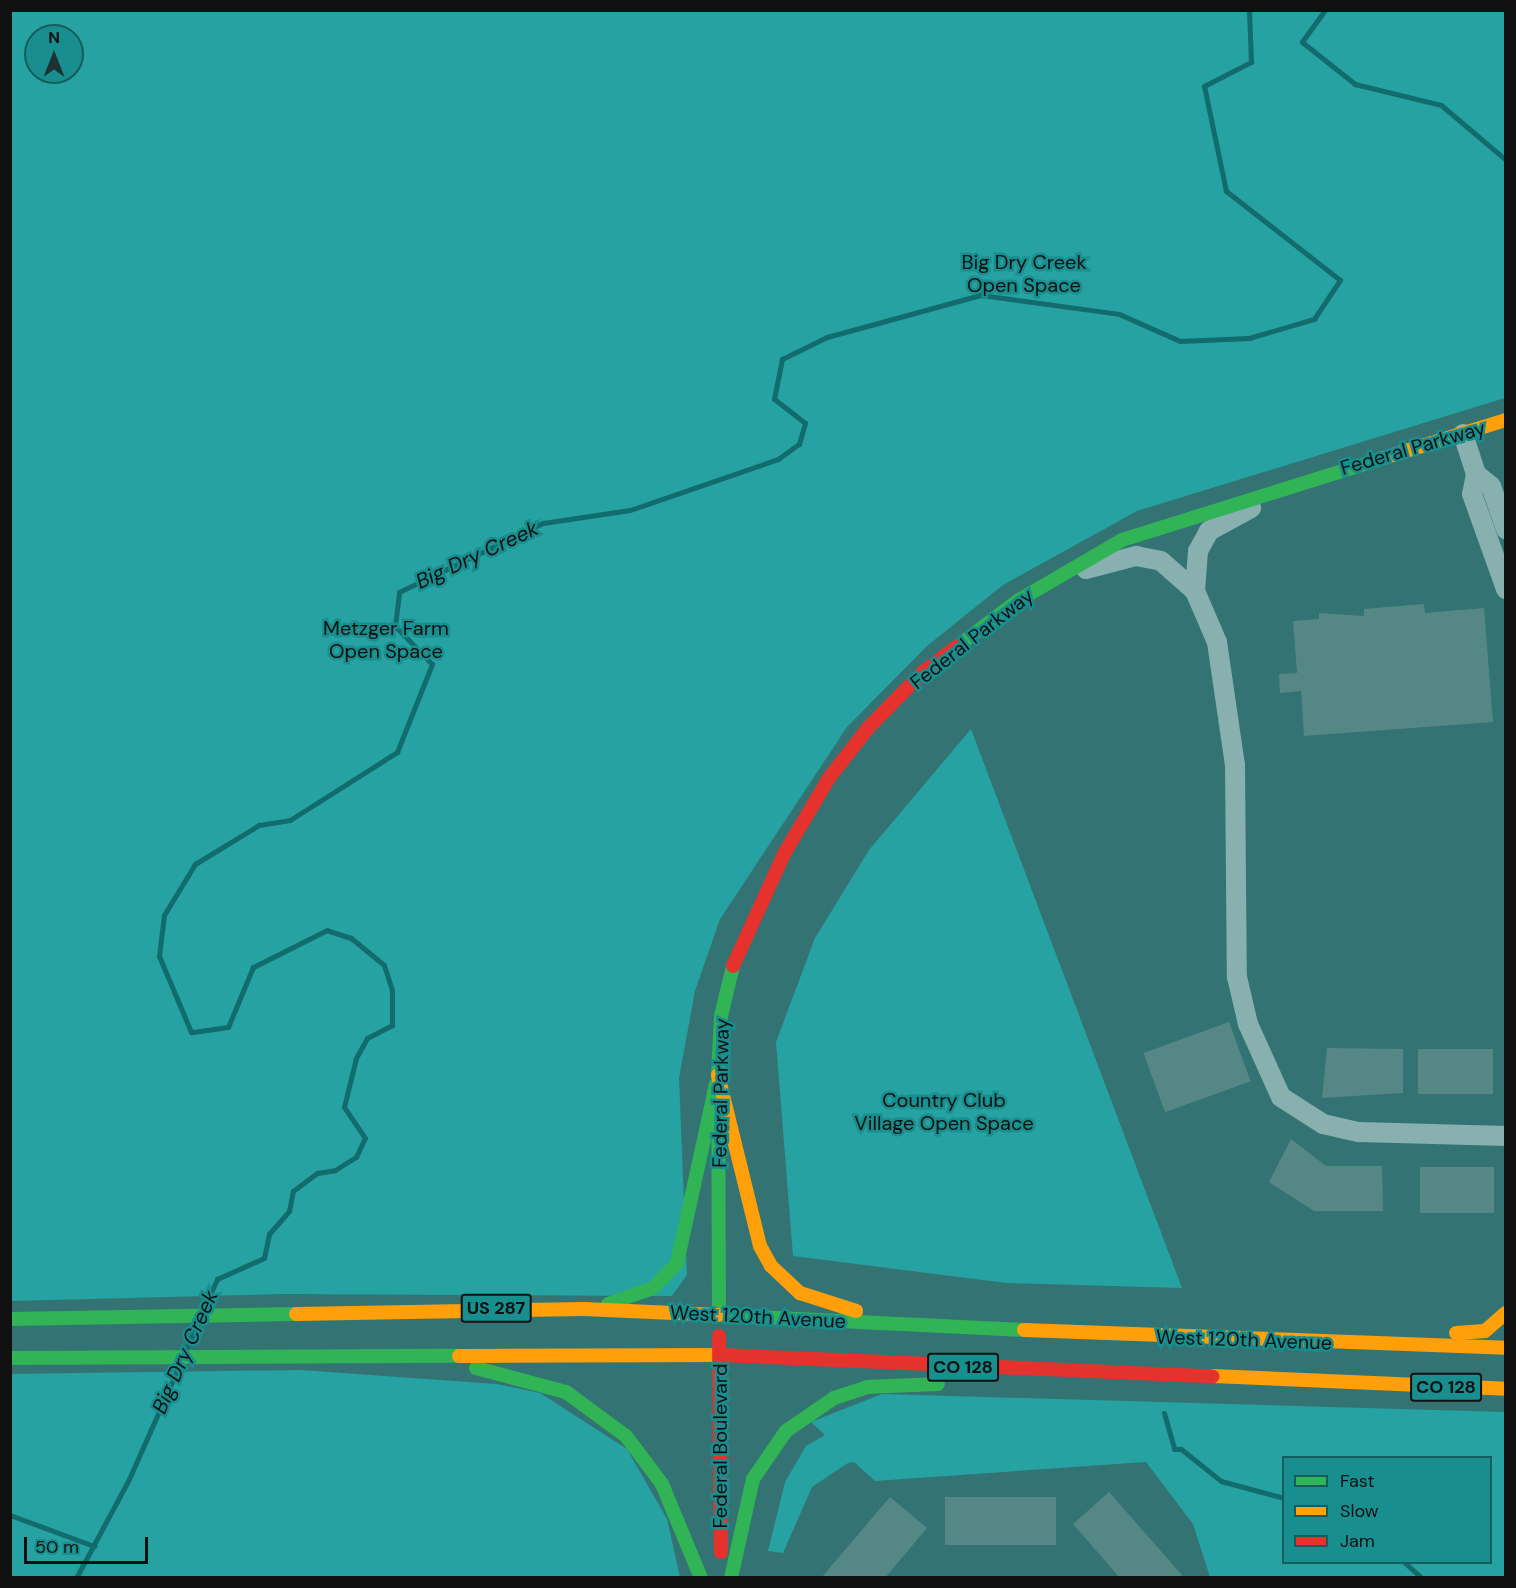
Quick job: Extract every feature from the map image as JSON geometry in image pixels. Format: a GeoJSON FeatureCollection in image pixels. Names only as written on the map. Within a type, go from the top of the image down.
{"type":"FeatureCollection","features":[{"type":"Feature","properties":{"kind":"main road","name":"Federal Parkway"},"geometry":{"type":"LineString","coordinates":[[719,1315],[718,1075],[721,1016],[733,966],[784,854],[828,778],[868,728],[923,672],[1052,579],[1122,540],[1300,482],[1506,420]]}},
{"type":"Feature","properties":{"kind":"main road"},"geometry":{"type":"LineString","coordinates":[[584,1309],[653,1288],[677,1263],[718,1075]]}},
{"type":"Feature","properties":{"kind":"main road"},"geometry":{"type":"LineString","coordinates":[[718,1075],[760,1246],[771,1266],[800,1293],[896,1324]]}},
{"type":"Feature","properties":{"kind":"main road","name":"West 120th Avenue"},"geometry":{"type":"LineString","coordinates":[[10,1320],[273,1313],[584,1309],[1232,1340],[1506,1348]]}},
{"type":"Feature","properties":{"kind":"main road"},"geometry":{"type":"LineString","coordinates":[[1232,1340],[1295,1328],[1475,1334],[1506,1313]]}},
{"type":"Feature","properties":{"kind":"main road","name":"Federal Boulevard"},"geometry":{"type":"LineString","coordinates":[[719,1315],[722,1578]]}},
{"type":"Feature","properties":{"kind":"main road","name":"West 120th Avenue"},"geometry":{"type":"LineString","coordinates":[[10,1358],[258,1354],[720,1355],[1207,1378],[1506,1389]]}},
{"type":"Feature","properties":{"kind":"main road"},"geometry":{"type":"LineString","coordinates":[[402,1354],[525,1378],[566,1392],[603,1416],[648,1461],[701,1578]]}},
{"type":"Feature","properties":{"kind":"main road"},"geometry":{"type":"LineString","coordinates":[[1279,1381],[1354,1368],[1506,1373]]}},
{"type":"Feature","properties":{"kind":"main road"},"geometry":{"type":"LineString","coordinates":[[1033,1385],[1116,1386],[1207,1378]]}},
{"type":"Feature","properties":{"kind":"main road"},"geometry":{"type":"LineString","coordinates":[[731,1578],[753,1479],[786,1431],[834,1398],[867,1387],[949,1384]]}},
{"type":"Feature","properties":{"kind":"street"},"geometry":{"type":"LineString","coordinates":[[1463,434],[1476,474],[1472,494],[1506,589]]}},
{"type":"Feature","properties":{"kind":"street"},"geometry":{"type":"LineString","coordinates":[[1476,474],[1491,486],[1506,529]]}},
{"type":"Feature","properties":{"kind":"street"},"geometry":{"type":"LineString","coordinates":[[1195,591],[1198,551],[1209,531],[1300,482]]}},
{"type":"Feature","properties":{"kind":"street"},"geometry":{"type":"LineString","coordinates":[[1052,579],[1136,556],[1161,561],[1195,591],[1217,642],[1229,698],[1235,765],[1237,977],[1251,1033],[1281,1097],[1323,1124],[1359,1131],[1506,1136]]}},
{"type":"Feature","properties":{"kind":"green space","name":"Metzger Farm Open Space"},"geometry":{"type":"Polygon","coordinates":[[[10,11],[1505,11],[1505,398],[1137,511],[1003,585],[927,646],[847,727],[720,919],[695,991],[679,1078],[687,1275],[672,1296],[283,1294],[11,1301],[10,11]]]}},
{"type":"Feature","properties":{"kind":"green space","name":"Country Club Village Open Space"},"geometry":{"type":"Polygon","coordinates":[[[971,729],[1182,1288],[1006,1283],[793,1256],[776,1042],[815,938],[869,850],[971,729]]]}},
{"type":"Feature","properties":{"kind":"green space"},"geometry":{"type":"Polygon","coordinates":[[[301,1370],[497,1384],[540,1393],[627,1449],[667,1519],[680,1577],[11,1577],[10,1374],[301,1370]]]}},
{"type":"Feature","properties":{"kind":"green space"},"geometry":{"type":"Polygon","coordinates":[[[882,1394],[1505,1412],[1505,1577],[1210,1577],[1193,1524],[1146,1462],[875,1481],[854,1462],[848,1463],[812,1487],[783,1553],[768,1551],[785,1482],[806,1446],[825,1435],[811,1422],[882,1394]]]}},
{"type":"Feature","properties":{"kind":"building"},"geometry":{"type":"Polygon","coordinates":[[[1424,604],[1425,613],[1484,608],[1493,722],[1304,736],[1301,691],[1280,693],[1279,674],[1297,673],[1293,621],[1319,619],[1319,613],[1364,616],[1364,609],[1424,604]]]}},
{"type":"Feature","properties":{"kind":"building"},"geometry":{"type":"Polygon","coordinates":[[[1229,1022],[1251,1081],[1165,1112],[1143,1053],[1229,1022]]]}},
{"type":"Feature","properties":{"kind":"building"},"geometry":{"type":"Polygon","coordinates":[[[1327,1048],[1403,1049],[1403,1093],[1322,1098],[1327,1048]]]}},
{"type":"Feature","properties":{"kind":"building"},"geometry":{"type":"Polygon","coordinates":[[[1418,1049],[1493,1049],[1493,1094],[1418,1094],[1418,1049]]]}},
{"type":"Feature","properties":{"kind":"building"},"geometry":{"type":"Polygon","coordinates":[[[1291,1139],[1326,1166],[1382,1166],[1383,1211],[1314,1211],[1269,1182],[1291,1139]]]}},
{"type":"Feature","properties":{"kind":"building"},"geometry":{"type":"Polygon","coordinates":[[[1420,1167],[1494,1167],[1494,1213],[1420,1213],[1420,1167]]]}},
{"type":"Feature","properties":{"kind":"building"},"geometry":{"type":"Polygon","coordinates":[[[1109,1492],[1182,1575],[1179,1578],[1120,1578],[1073,1524],[1109,1492]]]}},
{"type":"Feature","properties":{"kind":"building"},"geometry":{"type":"Polygon","coordinates":[[[890,1497],[927,1528],[885,1578],[821,1578],[890,1497]]]}},
{"type":"Feature","properties":{"kind":"building"},"geometry":{"type":"Polygon","coordinates":[[[945,1497],[1056,1497],[1056,1545],[945,1545],[945,1497]]]}},
{"type":"Feature","properties":{"kind":"waterway","name":"Big Dry Creek"},"geometry":{"type":"LineString","coordinates":[[205,1305],[217,1279],[264,1258],[269,1234],[289,1211],[293,1191],[317,1173],[335,1170],[356,1157],[365,1138],[344,1107],[356,1058],[367,1038],[392,1025],[392,990],[384,965],[351,938],[327,930],[253,967],[228,1027],[191,1032],[159,956],[164,915],[195,864],[259,825],[290,820],[397,752],[432,664],[395,626],[399,592],[543,523],[630,510],[778,459],[799,444],[805,423],[774,399],[782,359],[827,337],[981,295],[1119,314],[1180,341],[1249,338],[1314,319],[1340,280],[1226,191],[1204,86],[1251,62],[1249,10]]}},
{"type":"Feature","properties":{"kind":"waterway","name":"Big Dry Creek"},"geometry":{"type":"LineString","coordinates":[[1325,10],[1302,42],[1355,84],[1441,105],[1506,160]]}},
{"type":"Feature","properties":{"kind":"waterway","name":"Big Dry Creek"},"geometry":{"type":"LineString","coordinates":[[187,1347],[197,1325]]}},
{"type":"Feature","properties":{"kind":"waterway","name":"Big Dry Creek"},"geometry":{"type":"LineString","coordinates":[[76,1578],[129,1479],[179,1366]]}},
{"type":"Feature","properties":{"kind":"waterway"},"geometry":{"type":"LineString","coordinates":[[1164,1413],[1174,1449],[1181,1449],[1221,1481],[1282,1497]]}},
{"type":"Feature","properties":{"kind":"waterway"},"geometry":{"type":"LineString","coordinates":[[10,1515],[94,1546]]}},
{"type":"Feature","properties":{"kind":"waterway"},"geometry":{"type":"LineString","coordinates":[[1406,1564],[1422,1578]]}},
{"type":"Feature","properties":{"kind":"traffic: fast"},"geometry":{"type":"LineString","coordinates":[[959,645],[1019,600],[1122,540],[1383,458]]}},
{"type":"Feature","properties":{"kind":"traffic: fast"},"geometry":{"type":"LineString","coordinates":[[719,1315],[718,1075],[721,1016],[733,966]]}},
{"type":"Feature","properties":{"kind":"traffic: fast"},"geometry":{"type":"LineString","coordinates":[[608,1304],[653,1288],[677,1263],[716,1084]]}},
{"type":"Feature","properties":{"kind":"traffic: fast"},"geometry":{"type":"LineString","coordinates":[[10,1319],[296,1314]]}},
{"type":"Feature","properties":{"kind":"traffic: fast"},"geometry":{"type":"LineString","coordinates":[[718,1315],[1024,1330]]}},
{"type":"Feature","properties":{"kind":"traffic: fast"},"geometry":{"type":"LineString","coordinates":[[10,1358],[459,1356]]}},
{"type":"Feature","properties":{"kind":"traffic: fast"},"geometry":{"type":"LineString","coordinates":[[476,1368],[566,1392],[626,1436],[662,1484],[701,1578]]}},
{"type":"Feature","properties":{"kind":"traffic: fast"},"geometry":{"type":"LineString","coordinates":[[731,1578],[753,1479],[786,1431],[834,1398],[867,1387],[938,1384]]}},
{"type":"Feature","properties":{"kind":"traffic: slow"},"geometry":{"type":"LineString","coordinates":[[1383,458],[1506,420]]}},
{"type":"Feature","properties":{"kind":"traffic: slow"},"geometry":{"type":"LineString","coordinates":[[718,1075],[760,1246],[771,1266],[800,1293],[856,1311]]}},
{"type":"Feature","properties":{"kind":"traffic: slow"},"geometry":{"type":"LineString","coordinates":[[296,1314],[584,1309],[718,1315]]}},
{"type":"Feature","properties":{"kind":"traffic: slow"},"geometry":{"type":"LineString","coordinates":[[1456,1333],[1485,1331],[1506,1313]]}},
{"type":"Feature","properties":{"kind":"traffic: slow"},"geometry":{"type":"LineString","coordinates":[[1024,1330],[1506,1348]]}},
{"type":"Feature","properties":{"kind":"traffic: slow"},"geometry":{"type":"LineString","coordinates":[[459,1356],[723,1355]]}},
{"type":"Feature","properties":{"kind":"traffic: slow"},"geometry":{"type":"LineString","coordinates":[[1213,1376],[1506,1389]]}},
{"type":"Feature","properties":{"kind":"traffic: jam"},"geometry":{"type":"LineString","coordinates":[[733,966],[784,854],[829,778],[868,728],[923,672],[959,645]]}},
{"type":"Feature","properties":{"kind":"traffic: jam"},"geometry":{"type":"LineString","coordinates":[[719,1336],[721,1552]]}},
{"type":"Feature","properties":{"kind":"traffic: jam"},"geometry":{"type":"LineString","coordinates":[[723,1355],[1213,1376]]}},
{"type":"Feature","properties":{"kind":"park label","name":"Big Dry Creek Open Space"},"geometry":{"type":"Point","coordinates":[1024,274]}}]}
